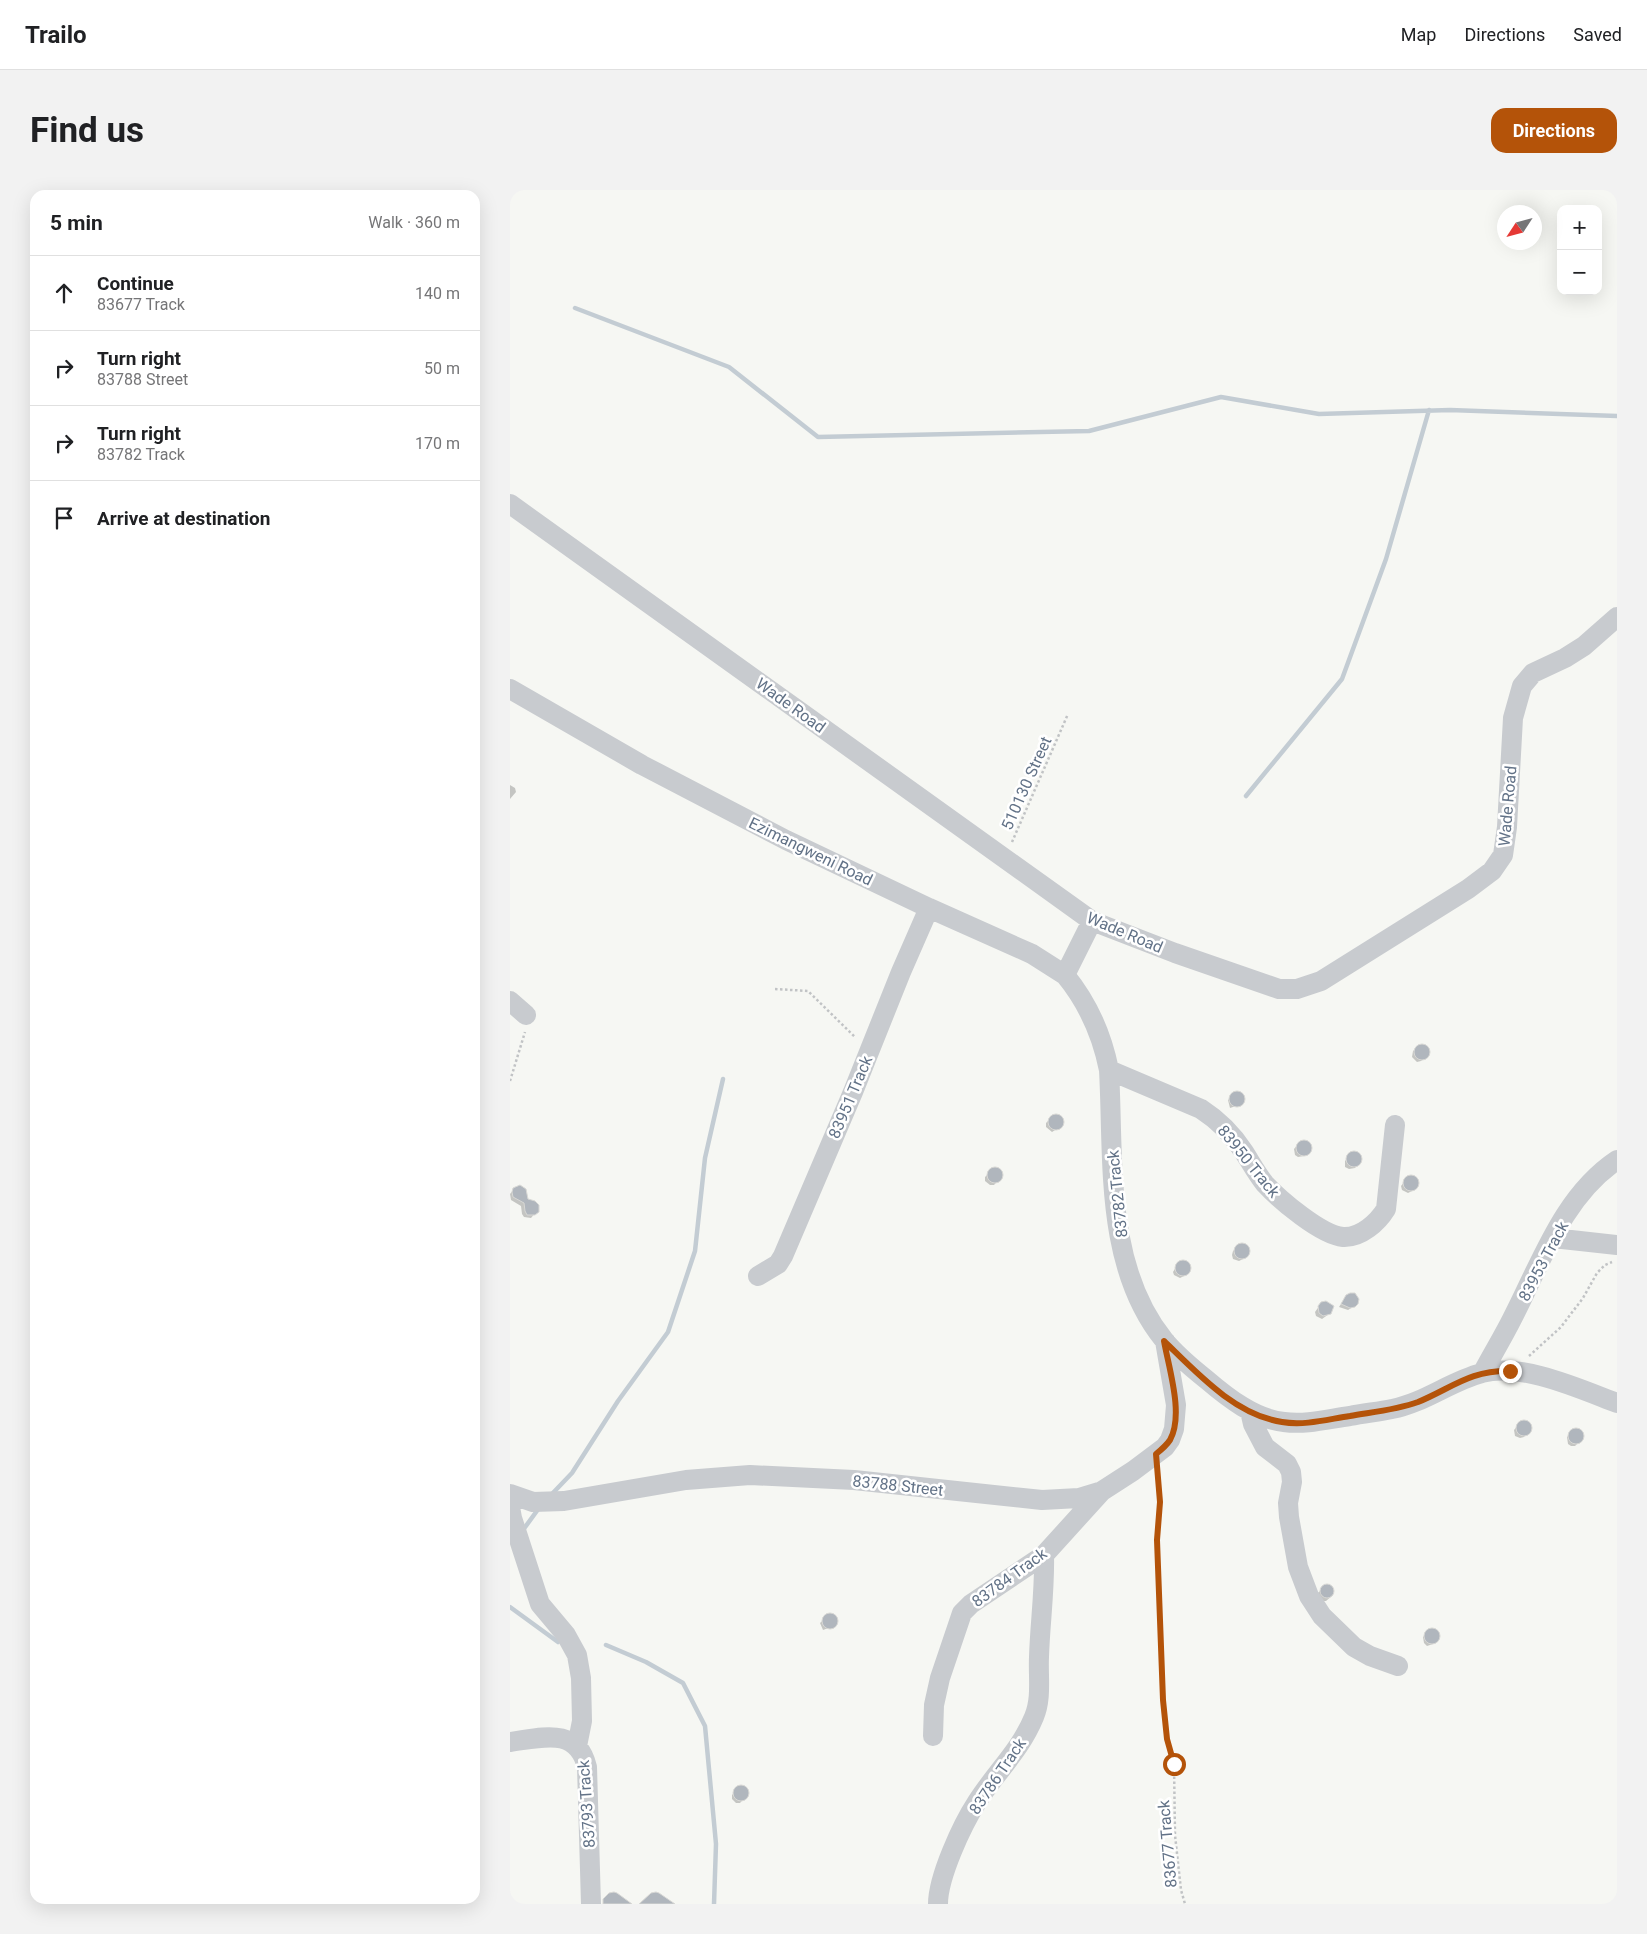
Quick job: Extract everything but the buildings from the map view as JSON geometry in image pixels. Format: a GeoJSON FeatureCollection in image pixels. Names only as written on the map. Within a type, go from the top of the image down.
{"type":"FeatureCollection","features":[{"type":"Feature","properties":{"kind":"street","name":"Wade Road"},"geometry":{"type":"LineString","coordinates":[[510,504],[1092,922],[1279,989],[1297,989],[1321,981],[1468,889],[1492,871],[1503,855],[1507,827],[1514,718],[1522,686],[1533,673],[1565,658],[1584,646],[1617,617]]}},
{"type":"Feature","properties":{"kind":"street","name":"Ezimangweni Road"},"geometry":{"type":"LineString","coordinates":[[510,690],[642,765],[786,840],[929,908],[1032,954],[1065,975]]}},
{"type":"Feature","properties":{"kind":"street","name":"83951 Track"},"geometry":{"type":"LineString","coordinates":[[758,1276],[778,1264],[783,1256],[929,908]]}},
{"type":"Feature","properties":{"kind":"street"},"geometry":{"type":"LineString","coordinates":[[1065,975],[1092,922]]}},
{"type":"Feature","properties":{"kind":"street","name":"83782 Track"},"geometry":{"type":"LineString","coordinates":[[1065,975],[1087,1005],[1105,1052],[1108,1070],[1115,1200],[1120,1233],[1131,1277],[1142,1304],[1164,1341],[1219,1391],[1250,1410],[1282,1422],[1300,1423],[1393,1409],[1417,1402],[1482,1372],[1510,1371],[1547,1377],[1617,1403]]}},
{"type":"Feature","properties":{"kind":"street"},"geometry":{"type":"LineString","coordinates":[[510,1001],[526,1015]]}},
{"type":"Feature","properties":{"kind":"street","name":"83950 Track"},"geometry":{"type":"LineString","coordinates":[[1108,1070],[1201,1109],[1212,1116],[1230,1134],[1264,1182],[1278,1198],[1305,1219],[1328,1232],[1344,1237],[1358,1234],[1370,1227],[1380,1219],[1386,1209],[1396,1125]]}},
{"type":"Feature","properties":{"kind":"street","name":"83953 Track"},"geometry":{"type":"LineString","coordinates":[[1482,1372],[1513,1318],[1552,1238],[1577,1198],[1603,1170],[1617,1160]]}},
{"type":"Feature","properties":{"kind":"street"},"geometry":{"type":"LineString","coordinates":[[1552,1238],[1617,1245]]}},
{"type":"Feature","properties":{"kind":"street","name":"83788 Street"},"geometry":{"type":"LineString","coordinates":[[510,1494],[533,1502],[564,1501],[686,1480],[750,1475],[863,1481],[1042,1500],[1079,1498],[1102,1491],[1156,1454],[1170,1440],[1175,1421],[1176,1405],[1164,1341]]}},
{"type":"Feature","properties":{"kind":"street"},"geometry":{"type":"LineString","coordinates":[[1250,1410],[1254,1424],[1265,1447],[1287,1464],[1292,1472],[1288,1503],[1289,1516],[1298,1567],[1309,1596],[1322,1616],[1354,1647],[1370,1656],[1398,1666]]}},
{"type":"Feature","properties":{"kind":"street","name":"83784 Track"},"geometry":{"type":"LineString","coordinates":[[933,1736],[934,1705],[940,1678],[962,1613],[971,1604],[1044,1555],[1102,1491]]}},
{"type":"Feature","properties":{"kind":"street"},"geometry":{"type":"LineString","coordinates":[[510,1494],[510,1502]]}},
{"type":"Feature","properties":{"kind":"street"},"geometry":{"type":"LineString","coordinates":[[510,1507],[540,1604],[566,1635],[577,1655],[582,1678],[582,1721],[577,1746]]}},
{"type":"Feature","properties":{"kind":"street","name":"83786 Track"},"geometry":{"type":"LineString","coordinates":[[938,1904],[940,1886],[945,1871],[976,1803],[1024,1739],[1035,1714],[1040,1689],[1038,1662],[1044,1591],[1044,1555]]}},
{"type":"Feature","properties":{"kind":"street","name":"83793 Track"},"geometry":{"type":"LineString","coordinates":[[510,1742],[553,1736],[564,1738],[577,1746],[584,1754],[587,1767],[591,1904]]}},
{"type":"Feature","properties":{"kind":"path","name":"510130 Street"},"geometry":{"type":"LineString","coordinates":[[1004,860],[1068,714]]}},
{"type":"Feature","properties":{"kind":"path"},"geometry":{"type":"LineString","coordinates":[[775,989],[808,991],[869,1050]]}},
{"type":"Feature","properties":{"kind":"path"},"geometry":{"type":"LineString","coordinates":[[510,1081],[524,1037],[526,1015]]}},
{"type":"Feature","properties":{"kind":"path"},"geometry":{"type":"LineString","coordinates":[[1510,1371],[1541,1347],[1561,1327],[1583,1298],[1597,1273],[1605,1265],[1617,1260]]}},
{"type":"Feature","properties":{"kind":"path","name":"83677 Track"},"geometry":{"type":"LineString","coordinates":[[1156,1454],[1160,1502],[1157,1540],[1163,1700],[1167,1739],[1174,1764],[1174,1835],[1181,1890],[1185,1904]]}},
{"type":"Feature","properties":{"kind":"waterway"},"geometry":{"type":"LineString","coordinates":[[575,308],[729,367],[818,437],[1089,431],[1221,397],[1319,414],[1450,410],[1617,416]]}},
{"type":"Feature","properties":{"kind":"waterway"},"geometry":{"type":"LineString","coordinates":[[1246,796],[1342,679],[1386,559],[1429,410]]}},
{"type":"Feature","properties":{"kind":"waterway"},"geometry":{"type":"LineString","coordinates":[[551,1495],[572,1473],[618,1401],[668,1332],[695,1251],[705,1158],[723,1079]]}},
{"type":"Feature","properties":{"kind":"waterway"},"geometry":{"type":"LineString","coordinates":[[523,1530],[539,1508]]}},
{"type":"Feature","properties":{"kind":"waterway"},"geometry":{"type":"LineString","coordinates":[[510,1607],[558,1642]]}},
{"type":"Feature","properties":{"kind":"waterway"},"geometry":{"type":"LineString","coordinates":[[606,1645],[646,1662],[683,1683],[705,1726],[716,1844],[714,1904]]}},
{"type":"Feature","properties":{"kind":"route"},"geometry":{"type":"LineString","coordinates":[[1174,1764],[1167,1739],[1163,1700],[1157,1540],[1160,1502],[1156,1454],[1170,1440],[1174,1429],[1176,1405],[1164,1341],[1219,1391],[1250,1410],[1282,1422],[1300,1423],[1393,1409],[1417,1402],[1482,1372],[1510,1371]]}}]}
